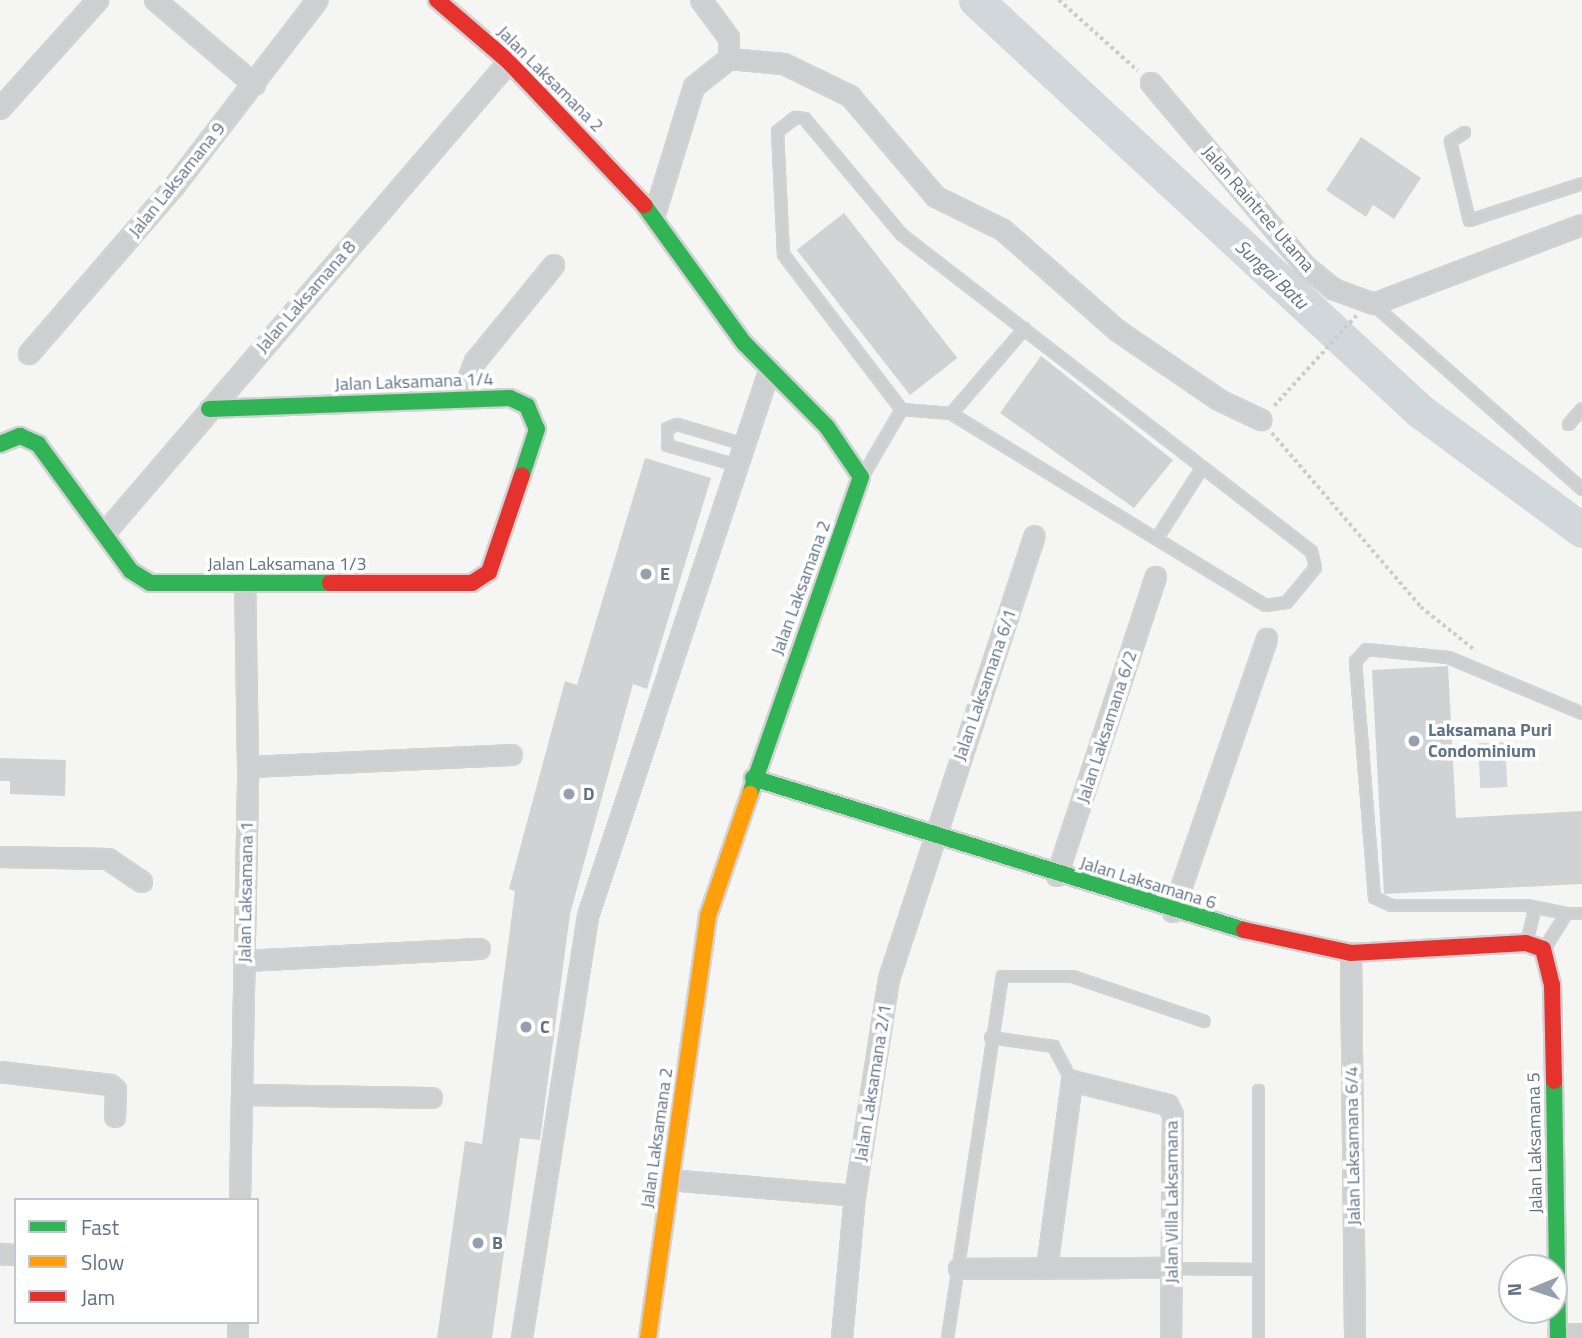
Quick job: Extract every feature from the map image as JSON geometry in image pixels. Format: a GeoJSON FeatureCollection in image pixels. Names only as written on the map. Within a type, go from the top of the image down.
{"type":"FeatureCollection","features":[{"type":"Feature","properties":{"kind":"street"},"geometry":{"type":"LineString","coordinates":[[0,109],[98,0]]}},
{"type":"Feature","properties":{"kind":"street"},"geometry":{"type":"LineString","coordinates":[[155,0],[255,85]]}},
{"type":"Feature","properties":{"kind":"street","name":"Jalan Laksamana 9"},"geometry":{"type":"LineString","coordinates":[[29,354],[255,85],[318,0]]}},
{"type":"Feature","properties":{"kind":"street","name":"Jalan Laksamana 2"},"geometry":{"type":"LineString","coordinates":[[437,0],[509,62],[654,217],[744,343],[827,427],[861,477],[753,778],[708,916],[648,1338]]}},
{"type":"Feature","properties":{"kind":"street"},"geometry":{"type":"LineString","coordinates":[[701,0],[729,38],[729,59]]}},
{"type":"Feature","properties":{"kind":"street"},"geometry":{"type":"LineString","coordinates":[[654,217],[694,88],[729,59],[784,64],[850,96],[936,198],[1003,230],[1118,331],[1219,400],[1261,420]]}},
{"type":"Feature","properties":{"kind":"street","name":"Jalan Laksamana 8"},"geometry":{"type":"LineString","coordinates":[[105,533],[509,62]]}},
{"type":"Feature","properties":{"kind":"street","name":"Jalan Raintree Utama"},"geometry":{"type":"LineString","coordinates":[[1151,83],[1305,266],[1333,289],[1374,304]]}},
{"type":"Feature","properties":{"kind":"street"},"geometry":{"type":"LineString","coordinates":[[1374,304],[1582,225]]}},
{"type":"Feature","properties":{"kind":"street"},"geometry":{"type":"LineString","coordinates":[[461,398],[475,362],[554,265]]}},
{"type":"Feature","properties":{"kind":"street"},"geometry":{"type":"LineString","coordinates":[[522,1338],[588,916],[770,369]]}},
{"type":"Feature","properties":{"kind":"street","name":"Jalan Laksamana 1/4"},"geometry":{"type":"LineString","coordinates":[[209,409],[461,398],[510,398],[527,406],[537,429],[489,572]]}},
{"type":"Feature","properties":{"kind":"street","name":"Jalan Laksamana 1/3"},"geometry":{"type":"LineString","coordinates":[[0,444],[20,436],[38,444],[131,571],[150,583],[471,583],[489,572]]}},
{"type":"Feature","properties":{"kind":"street","name":"Jalan Laksamana 6/1"},"geometry":{"type":"LineString","coordinates":[[934,835],[1035,536]]}},
{"type":"Feature","properties":{"kind":"street","name":"Jalan Laksamana 6/2"},"geometry":{"type":"LineString","coordinates":[[1057,876],[1156,577]]}},
{"type":"Feature","properties":{"kind":"street","name":"Jalan Laksamana 1"},"geometry":{"type":"LineString","coordinates":[[240,1198],[248,767],[245,584]]}},
{"type":"Feature","properties":{"kind":"street"},"geometry":{"type":"LineString","coordinates":[[1173,912],[1267,639]]}},
{"type":"Feature","properties":{"kind":"street"},"geometry":{"type":"LineString","coordinates":[[248,767],[512,755]]}},
{"type":"Feature","properties":{"kind":"street","name":"Jalan Laksamana 6"},"geometry":{"type":"LineString","coordinates":[[753,778],[1057,876],[1278,941],[1351,953],[1526,943],[1543,949]]}},
{"type":"Feature","properties":{"kind":"street","name":"Jalan Laksamana 2/1"},"geometry":{"type":"LineString","coordinates":[[842,1338],[855,1196],[889,979],[934,835]]}},
{"type":"Feature","properties":{"kind":"street"},"geometry":{"type":"LineString","coordinates":[[0,857],[108,859],[142,882]]}},
{"type":"Feature","properties":{"kind":"street"},"geometry":{"type":"LineString","coordinates":[[244,961],[480,949]]}},
{"type":"Feature","properties":{"kind":"street","name":"Jalan Laksamana 5"},"geometry":{"type":"LineString","coordinates":[[1543,949],[1552,985],[1558,1336]]}},
{"type":"Feature","properties":{"kind":"street","name":"Jalan Laksamana 6/4"},"geometry":{"type":"LineString","coordinates":[[1351,953],[1355,1338]]}},
{"type":"Feature","properties":{"kind":"street"},"geometry":{"type":"LineString","coordinates":[[0,1072],[110,1085],[117,1090],[115,1117]]}},
{"type":"Feature","properties":{"kind":"street"},"geometry":{"type":"LineString","coordinates":[[1047,1269],[1072,1081]]}},
{"type":"Feature","properties":{"kind":"street","name":"Jalan Villa Laksamana"},"geometry":{"type":"LineString","coordinates":[[1072,1081],[1172,1109],[1171,1338]]}},
{"type":"Feature","properties":{"kind":"street"},"geometry":{"type":"LineString","coordinates":[[242,1094],[432,1098]]}},
{"type":"Feature","properties":{"kind":"street"},"geometry":{"type":"LineString","coordinates":[[670,1180],[855,1196]]}},
{"type":"Feature","properties":{"kind":"street"},"geometry":{"type":"LineString","coordinates":[[959,1269],[1171,1268]]}},
{"type":"Feature","properties":{"kind":"street"},"geometry":{"type":"LineString","coordinates":[[1558,1336],[1582,1334]]}},
{"type":"Feature","properties":{"kind":"lane"},"geometry":{"type":"LineString","coordinates":[[804,118],[901,234],[1311,551],[1315,567],[1286,602],[1265,605],[951,413],[901,409],[783,254],[777,131],[785,122],[804,118]]}},
{"type":"Feature","properties":{"kind":"lane"},"geometry":{"type":"LineString","coordinates":[[1464,132],[1450,141],[1469,220],[1582,183]]}},
{"type":"Feature","properties":{"kind":"lane"},"geometry":{"type":"LineString","coordinates":[[1374,304],[1582,489]]}},
{"type":"Feature","properties":{"kind":"lane"},"geometry":{"type":"LineString","coordinates":[[951,413],[1024,328]]}},
{"type":"Feature","properties":{"kind":"lane"},"geometry":{"type":"LineString","coordinates":[[1568,424],[1582,408]]}},
{"type":"Feature","properties":{"kind":"lane"},"geometry":{"type":"LineString","coordinates":[[861,477],[901,409]]}},
{"type":"Feature","properties":{"kind":"lane"},"geometry":{"type":"LineString","coordinates":[[737,465],[667,444],[667,428],[677,424],[744,444]]}},
{"type":"Feature","properties":{"kind":"lane"},"geometry":{"type":"LineString","coordinates":[[1157,537],[1202,467]]}},
{"type":"Feature","properties":{"kind":"lane"},"geometry":{"type":"LineString","coordinates":[[1582,713],[1448,657],[1366,649],[1356,661],[1374,897],[1391,905],[1535,907],[1582,913]]}},
{"type":"Feature","properties":{"kind":"lane"},"geometry":{"type":"LineString","coordinates":[[1526,943],[1535,907]]}},
{"type":"Feature","properties":{"kind":"lane"},"geometry":{"type":"LineString","coordinates":[[1543,949],[1566,913]]}},
{"type":"Feature","properties":{"kind":"lane"},"geometry":{"type":"LineString","coordinates":[[947,1338],[999,982],[1008,974],[1072,975],[1204,1021]]}},
{"type":"Feature","properties":{"kind":"lane"},"geometry":{"type":"LineString","coordinates":[[990,1037],[1054,1046],[1072,1081]]}},
{"type":"Feature","properties":{"kind":"lane"},"geometry":{"type":"LineString","coordinates":[[1258,1090],[1258,1338]]}},
{"type":"Feature","properties":{"kind":"lane"},"geometry":{"type":"LineString","coordinates":[[1171,1268],[1258,1269]]}},
{"type":"Feature","properties":{"kind":"path"},"geometry":{"type":"LineString","coordinates":[[1059,0],[1151,83]]}},
{"type":"Feature","properties":{"kind":"path"},"geometry":{"type":"LineString","coordinates":[[1352,319],[1313,358],[1261,420],[1421,607],[1486,657]]}},
{"type":"Feature","properties":{"kind":"shaded area"},"geometry":{"type":"Polygon","coordinates":[[[1505,742],[1507,787],[1480,788],[1478,743],[1505,742]]]}},
{"type":"Feature","properties":{"kind":"building"},"geometry":{"type":"Polygon","coordinates":[[[1361,137],[1421,178],[1394,219],[1373,205],[1366,217],[1326,190],[1361,137]]]}},
{"type":"Feature","properties":{"kind":"building"},"geometry":{"type":"Polygon","coordinates":[[[844,213],[957,358],[910,395],[797,250],[844,213]]]}},
{"type":"Feature","properties":{"kind":"building"},"geometry":{"type":"Polygon","coordinates":[[[1041,356],[1173,460],[1134,508],[1000,413],[1041,356]]]}},
{"type":"Feature","properties":{"kind":"building"},"geometry":{"type":"Polygon","coordinates":[[[645,458],[711,478],[647,689],[633,684],[570,914],[540,1140],[520,1138],[492,1338],[437,1338],[465,1141],[482,1144],[515,891],[509,889],[565,681],[577,685],[645,458]]]}},
{"type":"Feature","properties":{"kind":"building","name":"Laksamana Puri Condominium"},"geometry":{"type":"Polygon","coordinates":[[[1448,666],[1456,818],[1582,811],[1582,884],[1384,894],[1372,670],[1448,666]]]}},
{"type":"Feature","properties":{"kind":"building"},"geometry":{"type":"Polygon","coordinates":[[[0,758],[66,760],[65,796],[10,794],[10,781],[0,781],[0,758]]]}},
{"type":"Feature","properties":{"kind":"waterway","name":"Sungai Batu"},"geometry":{"type":"LineString","coordinates":[[976,0],[1420,411],[1582,530]]}},
{"type":"Feature","properties":{"kind":"traffic: fast"},"geometry":{"type":"LineString","coordinates":[[644,205],[744,343],[827,427],[861,477],[750,794]]}},
{"type":"Feature","properties":{"kind":"traffic: fast"},"geometry":{"type":"LineString","coordinates":[[209,409],[510,398],[527,406],[537,429],[522,475]]}},
{"type":"Feature","properties":{"kind":"traffic: fast"},"geometry":{"type":"LineString","coordinates":[[0,444],[20,436],[38,444],[131,571],[150,583],[330,583]]}},
{"type":"Feature","properties":{"kind":"traffic: fast"},"geometry":{"type":"LineString","coordinates":[[753,778],[1244,930]]}},
{"type":"Feature","properties":{"kind":"traffic: fast"},"geometry":{"type":"LineString","coordinates":[[1554,1081],[1558,1338]]}},
{"type":"Feature","properties":{"kind":"traffic: slow"},"geometry":{"type":"LineString","coordinates":[[648,1338],[708,916],[750,794]]}},
{"type":"Feature","properties":{"kind":"traffic: jam"},"geometry":{"type":"LineString","coordinates":[[437,0],[509,62],[644,205]]}},
{"type":"Feature","properties":{"kind":"traffic: jam"},"geometry":{"type":"LineString","coordinates":[[330,583],[472,583],[489,572],[522,475]]}},
{"type":"Feature","properties":{"kind":"traffic: jam"},"geometry":{"type":"LineString","coordinates":[[1244,930],[1351,953],[1526,943],[1543,949],[1552,985],[1554,1081]]}},
{"type":"Feature","properties":{"kind":"place","name":"E"},"geometry":{"type":"Point","coordinates":[646,574]}},
{"type":"Feature","properties":{"kind":"place","name":"Laksamana Puri Condominium"},"geometry":{"type":"Point","coordinates":[1414,741]}},
{"type":"Feature","properties":{"kind":"place","name":"D"},"geometry":{"type":"Point","coordinates":[569,794]}},
{"type":"Feature","properties":{"kind":"place","name":"C"},"geometry":{"type":"Point","coordinates":[526,1027]}},
{"type":"Feature","properties":{"kind":"place","name":"B"},"geometry":{"type":"Point","coordinates":[478,1243]}}]}
